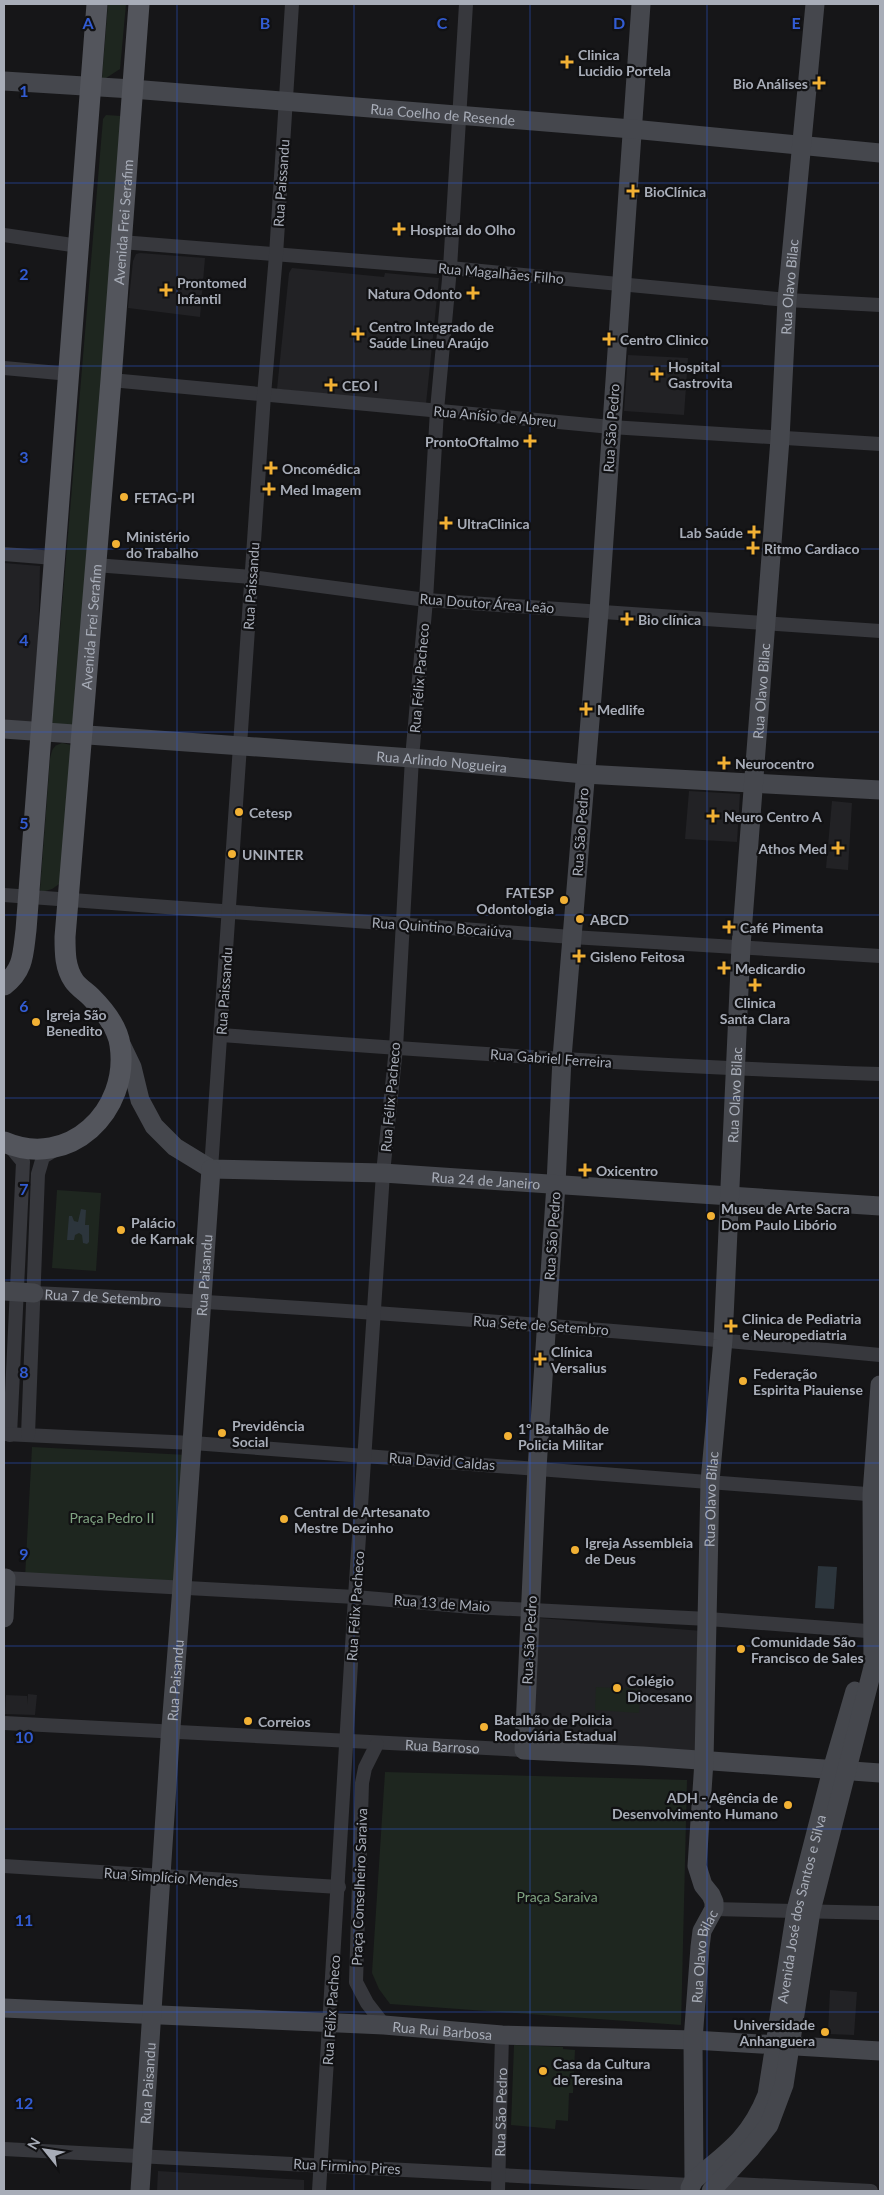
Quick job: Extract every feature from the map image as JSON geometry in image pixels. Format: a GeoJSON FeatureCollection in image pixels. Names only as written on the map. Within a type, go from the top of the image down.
{"type":"FeatureCollection","features":[{"type":"Feature","properties":{"kind":"main road"},"geometry":{"type":"LineString","coordinates":[[4,985],[13,978],[12,968],[26,930],[97,4]]}},
{"type":"Feature","properties":{"kind":"main road","name":"Avenida Frei Serafim"},"geometry":{"type":"LineString","coordinates":[[6,1143],[32,1148],[58,1148],[84,1135],[99,1120],[113,1099],[120,1081],[122,1062],[120,1042],[109,1019],[92,998],[75,982],[66,962],[65,938],[111,380],[138,4]]}},
{"type":"Feature","properties":{"kind":"street","name":"Rua Paissandu"},"geometry":{"type":"LineString","coordinates":[[211,1169],[292,4]]}},
{"type":"Feature","properties":{"kind":"street","name":"Rua Félix Pacheco"},"geometry":{"type":"LineString","coordinates":[[319,2191],[383,1173],[396,1048],[412,758],[426,600],[437,410],[450,268],[466,4]]}},
{"type":"Feature","properties":{"kind":"street","name":"Rua São Pedro"},"geometry":{"type":"LineString","coordinates":[[524,1750],[537,1468],[556,1184],[562,1058],[584,774],[599,612],[641,4]]}},
{"type":"Feature","properties":{"kind":"street","name":"Rua Olavo Bilac"},"geometry":{"type":"LineString","coordinates":[[691,2185],[693,2040],[702,1930],[714,1909],[711,1894],[703,1885],[697,1866],[704,1761],[710,1481],[723,1340],[728,1195],[741,946],[780,438],[787,300],[815,4]]}},
{"type":"Feature","properties":{"kind":"street","name":"Rua Coelho de Resende"},"geometry":{"type":"LineString","coordinates":[[4,81],[132,89],[632,129],[880,153]]}},
{"type":"Feature","properties":{"kind":"street"},"geometry":{"type":"LineString","coordinates":[[4,235],[79,246]]}},
{"type":"Feature","properties":{"kind":"street","name":"Rua Magalhães Filho"},"geometry":{"type":"LineString","coordinates":[[121,242],[623,283],[787,300],[880,305]]}},
{"type":"Feature","properties":{"kind":"street"},"geometry":{"type":"LineString","coordinates":[[4,368],[70,374]]}},
{"type":"Feature","properties":{"kind":"street","name":"Rua Anísio de Abreu"},"geometry":{"type":"LineString","coordinates":[[111,380],[611,427],[880,444]]}},
{"type":"Feature","properties":{"kind":"street"},"geometry":{"type":"LineString","coordinates":[[4,554],[54,558]]}},
{"type":"Feature","properties":{"kind":"street","name":"Rua Doutor Área Leão"},"geometry":{"type":"LineString","coordinates":[[95,565],[252,577],[426,600],[880,631]]}},
{"type":"Feature","properties":{"kind":"street","name":"Rua Arlindo Nogueira"},"geometry":{"type":"LineString","coordinates":[[4,729],[412,758],[584,774],[880,790]]}},
{"type":"Feature","properties":{"kind":"street","name":"Rua Quintino Bocaiúva"},"geometry":{"type":"LineString","coordinates":[[4,896],[572,937],[880,956]]}},
{"type":"Feature","properties":{"kind":"street","name":"Rua Gabriel Ferreira"},"geometry":{"type":"LineString","coordinates":[[221,1035],[736,1070],[880,1074]]}},
{"type":"Feature","properties":{"kind":"street"},"geometry":{"type":"LineString","coordinates":[[120,1042],[132,1067],[140,1100],[154,1126],[175,1147],[211,1169]]}},
{"type":"Feature","properties":{"kind":"street"},"geometry":{"type":"LineString","coordinates":[[6,1143],[23,1162],[12,1410],[7,1434]]}},
{"type":"Feature","properties":{"kind":"street"},"geometry":{"type":"LineString","coordinates":[[28,1435],[30,1364],[18,1292],[37,1220],[40,1164],[43,1157],[58,1148]]}},
{"type":"Feature","properties":{"kind":"street","name":"Rua 24 de Janeiro"},"geometry":{"type":"LineString","coordinates":[[211,1169],[383,1173],[880,1206]]}},
{"type":"Feature","properties":{"kind":"street","name":"Rua Paisandu"},"geometry":{"type":"LineString","coordinates":[[140,2191],[170,1732],[193,1442],[211,1169]]}},
{"type":"Feature","properties":{"kind":"street"},"geometry":{"type":"LineString","coordinates":[[20,1219],[37,1220]]}},
{"type":"Feature","properties":{"kind":"street","name":"Rua 7 de Setembro"},"geometry":{"type":"LineString","coordinates":[[18,1292],[202,1301]]}},
{"type":"Feature","properties":{"kind":"street","name":"Rua Sete de Setembro"},"geometry":{"type":"LineString","coordinates":[[202,1301],[546,1324],[880,1355]]}},
{"type":"Feature","properties":{"kind":"street"},"geometry":{"type":"LineString","coordinates":[[14,1363],[30,1364]]}},
{"type":"Feature","properties":{"kind":"street","name":"Avenida José dos Santos e Silva"},"geometry":{"type":"LineString","coordinates":[[691,2185],[742,2139],[760,2114],[767,2095],[782,2046],[804,1911],[840,1770],[873,1667],[876,1632],[876,1494],[880,1385]]}},
{"type":"Feature","properties":{"kind":"street"},"geometry":{"type":"LineString","coordinates":[[12,1410],[29,1411]]}},
{"type":"Feature","properties":{"kind":"street","name":"Rua David Caldas"},"geometry":{"type":"LineString","coordinates":[[7,1434],[193,1442],[876,1494]]}},
{"type":"Feature","properties":{"kind":"street"},"geometry":{"type":"LineString","coordinates":[[4,1618],[5,1578]]}},
{"type":"Feature","properties":{"kind":"street","name":"Rua 13 de Maio"},"geometry":{"type":"LineString","coordinates":[[5,1578],[355,1597],[876,1632]]}},
{"type":"Feature","properties":{"kind":"street","name":"Rua Barroso"},"geometry":{"type":"LineString","coordinates":[[4,1723],[346,1743],[643,1756],[880,1773]]}},
{"type":"Feature","properties":{"kind":"street","name":"Praça Conselheiro Saraiva"},"geometry":{"type":"LineString","coordinates":[[377,1744],[365,1768],[362,1784],[356,1982],[367,2003],[384,2025]]}},
{"type":"Feature","properties":{"kind":"street","name":"Rua Simplício Mendes"},"geometry":{"type":"LineString","coordinates":[[4,1866],[339,1887]]}},
{"type":"Feature","properties":{"kind":"street"},"geometry":{"type":"LineString","coordinates":[[714,1909],[880,1913]]}},
{"type":"Feature","properties":{"kind":"street","name":"Rua Rui Barbosa"},"geometry":{"type":"LineString","coordinates":[[4,2008],[384,2025],[502,2034],[693,2040],[880,2052]]}},
{"type":"Feature","properties":{"kind":"street","name":"Rua São Pedro"},"geometry":{"type":"LineString","coordinates":[[498,2191],[502,2034]]}},
{"type":"Feature","properties":{"kind":"street","name":"Avenida José dos Santos e Silva"},"geometry":{"type":"LineString","coordinates":[[714,2187],[769,2125],[784,2085],[782,2046]]}},
{"type":"Feature","properties":{"kind":"street","name":"Rua Firmino Pires"},"geometry":{"type":"LineString","coordinates":[[4,2149],[691,2185]]}},
{"type":"Feature","properties":{"kind":"street"},"geometry":{"type":"LineString","coordinates":[[714,2187],[871,2191]]}},
{"type":"Feature","properties":{"kind":"shaded area","name":"Prontomed Infantil"},"geometry":{"type":"Polygon","coordinates":[[[136,254],[205,258],[200,317],[128,308],[133,261],[136,254]]]}},
{"type":"Feature","properties":{"kind":"shaded area","name":"Centro Integrado de Saúde Lineu Araújo"},"geometry":{"type":"Polygon","coordinates":[[[292,268],[384,277],[385,273],[439,278],[426,404],[277,389],[289,273],[292,268]]]}},
{"type":"Feature","properties":{"kind":"shaded area","name":"Hospital Gastrovita"},"geometry":{"type":"Polygon","coordinates":[[[628,355],[688,358],[684,415],[624,411],[628,355]]]}},
{"type":"Feature","properties":{"kind":"shaded area"},"geometry":{"type":"Polygon","coordinates":[[[4,563],[40,566],[36,728],[4,725],[4,563]]]}},
{"type":"Feature","properties":{"kind":"shaded area","name":"Neuro Centro A"},"geometry":{"type":"Polygon","coordinates":[[[689,791],[740,794],[737,842],[685,839],[689,791]]]}},
{"type":"Feature","properties":{"kind":"shaded area","name":"Athos Med"},"geometry":{"type":"Polygon","coordinates":[[[832,801],[852,803],[848,870],[826,868],[832,801]]]}},
{"type":"Feature","properties":{"kind":"shaded area"},"geometry":{"type":"Polygon","coordinates":[[[81,1209],[86,1210],[85,1225],[89,1225],[89,1242],[87,1244],[83,1243],[82,1235],[79,1233],[75,1235],[74,1240],[67,1240],[69,1216],[72,1216],[74,1221],[78,1222],[81,1209]]]}},
{"type":"Feature","properties":{"kind":"shaded area"},"geometry":{"type":"Polygon","coordinates":[[[818,1566],[837,1567],[834,1609],[815,1608],[818,1566]]]}},
{"type":"Feature","properties":{"kind":"shaded area","name":"Colégio Diocesano"},"geometry":{"type":"Polygon","coordinates":[[[539,1618],[702,1631],[696,1755],[533,1745],[539,1618]]]}},
{"type":"Feature","properties":{"kind":"shaded area"},"geometry":{"type":"Polygon","coordinates":[[[28,1694],[37,1695],[35,1715],[5,1714],[6,1695],[27,1696],[27,1705],[28,1694]]]}},
{"type":"Feature","properties":{"kind":"shaded area"},"geometry":{"type":"Polygon","coordinates":[[[830,1990],[857,1992],[854,2035],[828,2034],[830,1990]]]}},
{"type":"Feature","properties":{"kind":"shaded area"},"geometry":{"type":"Polygon","coordinates":[[[158,2171],[304,2180],[304,2191],[157,2191],[158,2171]]]}},
{"type":"Feature","properties":{"kind":"green space"},"geometry":{"type":"Polygon","coordinates":[[[108,4],[126,4],[120,69],[106,78],[102,78],[108,4]]]}},
{"type":"Feature","properties":{"kind":"green space"},"geometry":{"type":"Polygon","coordinates":[[[106,115],[121,116],[76,726],[52,725],[103,119],[106,115]]]}},
{"type":"Feature","properties":{"kind":"green space"},"geometry":{"type":"Polygon","coordinates":[[[62,743],[71,745],[62,882],[52,889],[42,892],[40,890],[50,759],[53,748],[62,743]]]}},
{"type":"Feature","properties":{"kind":"green space"},"geometry":{"type":"Polygon","coordinates":[[[57,1190],[101,1193],[96,1271],[52,1268],[57,1190]]]}},
{"type":"Feature","properties":{"kind":"green space","name":"Praça Pedro II"},"geometry":{"type":"Polygon","coordinates":[[[32,1447],[188,1455],[179,1584],[25,1578],[32,1447]]]}},
{"type":"Feature","properties":{"kind":"green space"},"geometry":{"type":"Polygon","coordinates":[[[596,1687],[640,1689],[639,1713],[595,1710],[596,1687]]]}},
{"type":"Feature","properties":{"kind":"green space","name":"Praça Saraiva"},"geometry":{"type":"Polygon","coordinates":[[[385,1772],[687,1780],[681,2025],[390,2004],[379,1989],[372,1973],[385,1772]]]}},
{"type":"Feature","properties":{"kind":"green space","name":"Casa da Cultura de Teresina"},"geometry":{"type":"Polygon","coordinates":[[[514,2045],[563,2047],[563,2049],[575,2050],[573,2093],[569,2093],[568,2121],[556,2120],[555,2129],[511,2125],[514,2045]]]}},
{"type":"Feature","properties":{"kind":"place","name":"Clinica Lucidio Portela"},"geometry":{"type":"Point","coordinates":[567,62]}},
{"type":"Feature","properties":{"kind":"place","name":"Bio Análises"},"geometry":{"type":"Point","coordinates":[819,83]}},
{"type":"Feature","properties":{"kind":"place","name":"BioClínica"},"geometry":{"type":"Point","coordinates":[633,191]}},
{"type":"Feature","properties":{"kind":"place","name":"Hospital do Olho"},"geometry":{"type":"Point","coordinates":[399,229]}},
{"type":"Feature","properties":{"kind":"place","name":"Prontomed Infantil"},"geometry":{"type":"Point","coordinates":[166,290]}},
{"type":"Feature","properties":{"kind":"place","name":"Natura Odonto"},"geometry":{"type":"Point","coordinates":[473,293]}},
{"type":"Feature","properties":{"kind":"place","name":"Centro Integrado de Saúde Lineu Araújo"},"geometry":{"type":"Point","coordinates":[358,334]}},
{"type":"Feature","properties":{"kind":"place","name":"Centro Clinico"},"geometry":{"type":"Point","coordinates":[609,339]}},
{"type":"Feature","properties":{"kind":"place","name":"Hospital Gastrovita"},"geometry":{"type":"Point","coordinates":[657,374]}},
{"type":"Feature","properties":{"kind":"place","name":"CEO I"},"geometry":{"type":"Point","coordinates":[331,385]}},
{"type":"Feature","properties":{"kind":"place","name":"ProntoOftalmo"},"geometry":{"type":"Point","coordinates":[530,441]}},
{"type":"Feature","properties":{"kind":"place","name":"Oncomédica"},"geometry":{"type":"Point","coordinates":[271,468]}},
{"type":"Feature","properties":{"kind":"place","name":"Med Imagem"},"geometry":{"type":"Point","coordinates":[269,489]}},
{"type":"Feature","properties":{"kind":"place","name":"FETAG-PI"},"geometry":{"type":"Point","coordinates":[124,497]}},
{"type":"Feature","properties":{"kind":"place","name":"UltraClinica"},"geometry":{"type":"Point","coordinates":[446,523]}},
{"type":"Feature","properties":{"kind":"place","name":"Lab Saúde"},"geometry":{"type":"Point","coordinates":[754,532]}},
{"type":"Feature","properties":{"kind":"place","name":"Ministério do Trabalho"},"geometry":{"type":"Point","coordinates":[116,544]}},
{"type":"Feature","properties":{"kind":"place","name":"Ritmo Cardiaco"},"geometry":{"type":"Point","coordinates":[753,548]}},
{"type":"Feature","properties":{"kind":"place","name":"Bio clínica"},"geometry":{"type":"Point","coordinates":[627,619]}},
{"type":"Feature","properties":{"kind":"place","name":"Medlife"},"geometry":{"type":"Point","coordinates":[586,709]}},
{"type":"Feature","properties":{"kind":"place","name":"Neurocentro"},"geometry":{"type":"Point","coordinates":[724,763]}},
{"type":"Feature","properties":{"kind":"place","name":"Cetesp"},"geometry":{"type":"Point","coordinates":[239,812]}},
{"type":"Feature","properties":{"kind":"place","name":"Neuro Centro A"},"geometry":{"type":"Point","coordinates":[713,816]}},
{"type":"Feature","properties":{"kind":"place","name":"Athos Med"},"geometry":{"type":"Point","coordinates":[838,848]}},
{"type":"Feature","properties":{"kind":"place","name":"UNINTER"},"geometry":{"type":"Point","coordinates":[232,854]}},
{"type":"Feature","properties":{"kind":"place","name":"FATESP Odontologia"},"geometry":{"type":"Point","coordinates":[564,900]}},
{"type":"Feature","properties":{"kind":"place","name":"ABCD"},"geometry":{"type":"Point","coordinates":[580,919]}},
{"type":"Feature","properties":{"kind":"place","name":"Café Pimenta"},"geometry":{"type":"Point","coordinates":[729,927]}},
{"type":"Feature","properties":{"kind":"place","name":"Gisleno Feitosa"},"geometry":{"type":"Point","coordinates":[579,956]}},
{"type":"Feature","properties":{"kind":"place","name":"Medicardio"},"geometry":{"type":"Point","coordinates":[724,968]}},
{"type":"Feature","properties":{"kind":"place","name":"Clinica Santa Clara"},"geometry":{"type":"Point","coordinates":[755,985]}},
{"type":"Feature","properties":{"kind":"place","name":"Igreja São Benedito"},"geometry":{"type":"Point","coordinates":[36,1022]}},
{"type":"Feature","properties":{"kind":"place","name":"Oxicentro"},"geometry":{"type":"Point","coordinates":[585,1170]}},
{"type":"Feature","properties":{"kind":"place","name":"Museu de Arte Sacra Dom Paulo Libório"},"geometry":{"type":"Point","coordinates":[711,1216]}},
{"type":"Feature","properties":{"kind":"place","name":"Palácio de Karnak"},"geometry":{"type":"Point","coordinates":[121,1230]}},
{"type":"Feature","properties":{"kind":"place","name":"Clinica de Pediatria e Neuropediatria"},"geometry":{"type":"Point","coordinates":[731,1326]}},
{"type":"Feature","properties":{"kind":"place","name":"Clínica Versalius"},"geometry":{"type":"Point","coordinates":[540,1359]}},
{"type":"Feature","properties":{"kind":"place","name":"Federação Espirita Piauiense"},"geometry":{"type":"Point","coordinates":[743,1381]}},
{"type":"Feature","properties":{"kind":"place","name":"Previdência Social"},"geometry":{"type":"Point","coordinates":[222,1433]}},
{"type":"Feature","properties":{"kind":"place","name":"1º Batalhão de Policia Militar"},"geometry":{"type":"Point","coordinates":[508,1436]}},
{"type":"Feature","properties":{"kind":"place","name":"Central de Artesanato Mestre Dezinho"},"geometry":{"type":"Point","coordinates":[284,1519]}},
{"type":"Feature","properties":{"kind":"place","name":"Igreja Assembleia de Deus"},"geometry":{"type":"Point","coordinates":[575,1550]}},
{"type":"Feature","properties":{"kind":"place","name":"Comunidade São Francisco de Sales"},"geometry":{"type":"Point","coordinates":[741,1649]}},
{"type":"Feature","properties":{"kind":"place","name":"Colégio Diocesano"},"geometry":{"type":"Point","coordinates":[617,1688]}},
{"type":"Feature","properties":{"kind":"place","name":"Correios"},"geometry":{"type":"Point","coordinates":[248,1721]}},
{"type":"Feature","properties":{"kind":"place","name":"Batalhão de Policia Rodoviária Estadual"},"geometry":{"type":"Point","coordinates":[484,1727]}},
{"type":"Feature","properties":{"kind":"place","name":"ADH - Agência de Desenvolvimento Humano"},"geometry":{"type":"Point","coordinates":[788,1805]}},
{"type":"Feature","properties":{"kind":"place","name":"Universidade Anhanguera"},"geometry":{"type":"Point","coordinates":[825,2032]}},
{"type":"Feature","properties":{"kind":"place","name":"Casa da Cultura de Teresina"},"geometry":{"type":"Point","coordinates":[543,2071]}}]}
